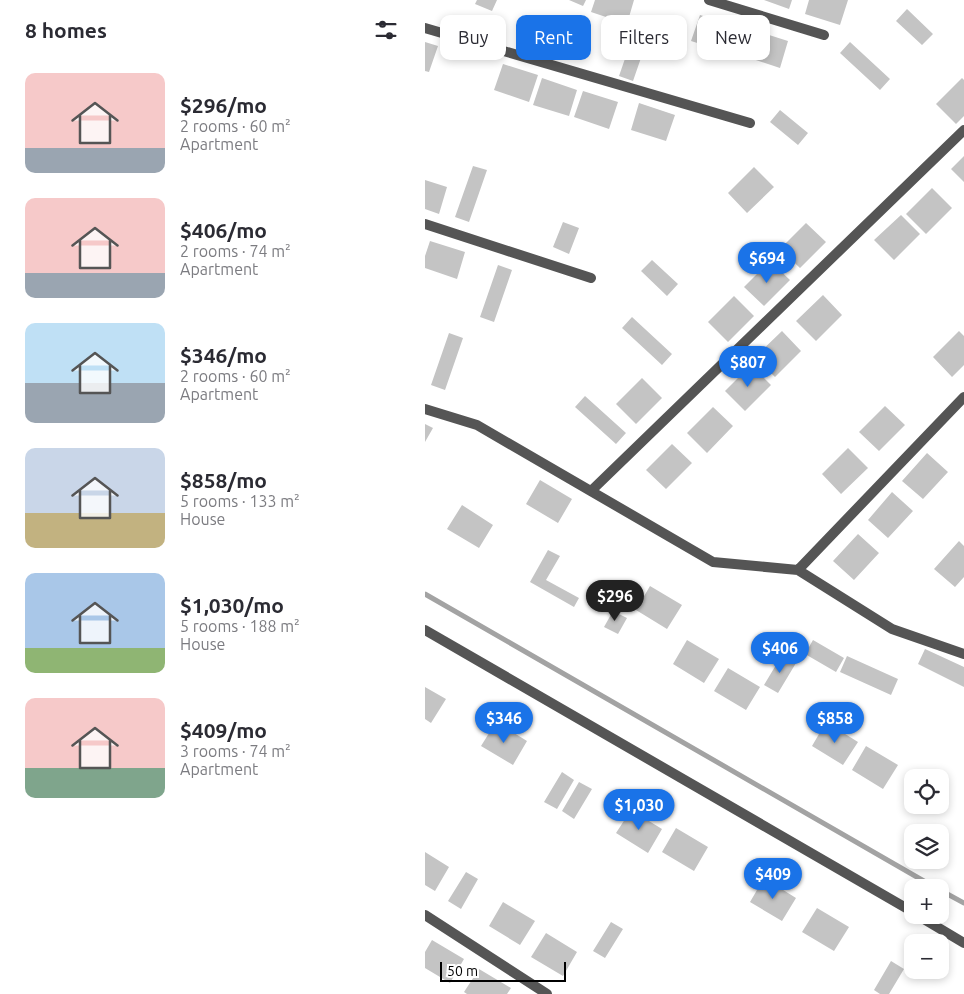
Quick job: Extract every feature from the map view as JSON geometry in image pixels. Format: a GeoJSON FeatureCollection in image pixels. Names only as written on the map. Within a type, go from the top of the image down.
{"type":"FeatureCollection","features":[{"type":"Feature","properties":{"kind":"street"},"geometry":{"type":"LineString","coordinates":[[709,0],[823,35]]}},
{"type":"Feature","properties":{"kind":"street"},"geometry":{"type":"LineString","coordinates":[[425,28],[750,123]]}},
{"type":"Feature","properties":{"kind":"street"},"geometry":{"type":"LineString","coordinates":[[591,491],[964,130]]}},
{"type":"Feature","properties":{"kind":"street"},"geometry":{"type":"LineString","coordinates":[[425,224],[591,278]]}},
{"type":"Feature","properties":{"kind":"street"},"geometry":{"type":"LineString","coordinates":[[799,570],[964,397]]}},
{"type":"Feature","properties":{"kind":"street"},"geometry":{"type":"LineString","coordinates":[[425,409],[477,425],[713,562],[799,570],[892,629],[964,654]]}},
{"type":"Feature","properties":{"kind":"street"},"geometry":{"type":"LineString","coordinates":[[425,630],[904,907]]}},
{"type":"Feature","properties":{"kind":"street"},"geometry":{"type":"LineString","coordinates":[[425,915],[547,994]]}},
{"type":"Feature","properties":{"kind":"street"},"geometry":{"type":"LineString","coordinates":[[932,924],[964,943]]}},
{"type":"Feature","properties":{"kind":"building"},"geometry":{"type":"Polygon","coordinates":[[[477,0],[497,0],[492,11],[475,4],[477,0]]]}},
{"type":"Feature","properties":{"kind":"building"},"geometry":{"type":"Polygon","coordinates":[[[569,0],[586,0],[583,6],[569,0]]]}},
{"type":"Feature","properties":{"kind":"building"},"geometry":{"type":"Polygon","coordinates":[[[595,0],[634,0],[630,15],[601,15],[591,12],[595,0]]]}},
{"type":"Feature","properties":{"kind":"building"},"geometry":{"type":"Polygon","coordinates":[[[764,0],[792,0],[789,9],[764,0]]]}},
{"type":"Feature","properties":{"kind":"building"},"geometry":{"type":"Polygon","coordinates":[[[809,0],[848,0],[840,25],[805,14],[809,0]]]}},
{"type":"Feature","properties":{"kind":"building"},"geometry":{"type":"Polygon","coordinates":[[[907,9],[933,34],[922,45],[896,21],[907,9]]]}},
{"type":"Feature","properties":{"kind":"building"},"geometry":{"type":"Polygon","coordinates":[[[697,24],[697,43],[691,41],[697,24]]]}},
{"type":"Feature","properties":{"kind":"building"},"geometry":{"type":"Polygon","coordinates":[[[770,35],[788,41],[780,68],[756,60],[770,60],[770,35]]]}},
{"type":"Feature","properties":{"kind":"building"},"geometry":{"type":"Polygon","coordinates":[[[425,42],[438,46],[429,72],[425,71],[425,42]]]}},
{"type":"Feature","properties":{"kind":"building"},"geometry":{"type":"Polygon","coordinates":[[[850,42],[890,79],[880,90],[840,53],[850,42]]]}},
{"type":"Feature","properties":{"kind":"building"},"geometry":{"type":"Polygon","coordinates":[[[625,60],[640,60],[633,81],[619,76],[625,60]]]}},
{"type":"Feature","properties":{"kind":"building"},"geometry":{"type":"Polygon","coordinates":[[[503,64],[538,75],[529,102],[494,90],[503,64]]]}},
{"type":"Feature","properties":{"kind":"building"},"geometry":{"type":"Polygon","coordinates":[[[542,78],[577,90],[569,116],[533,105],[542,78]]]}},
{"type":"Feature","properties":{"kind":"building"},"geometry":{"type":"Polygon","coordinates":[[[962,78],[964,80],[964,116],[956,124],[936,104],[962,78]]]}},
{"type":"Feature","properties":{"kind":"building"},"geometry":{"type":"Polygon","coordinates":[[[583,91],[618,102],[609,129],[574,117],[583,91]]]}},
{"type":"Feature","properties":{"kind":"building"},"geometry":{"type":"Polygon","coordinates":[[[639,103],[675,115],[666,141],[631,130],[639,103]]]}},
{"type":"Feature","properties":{"kind":"building"},"geometry":{"type":"Polygon","coordinates":[[[780,110],[808,133],[798,145],[770,122],[780,110]]]}},
{"type":"Feature","properties":{"kind":"building"},"geometry":{"type":"Polygon","coordinates":[[[964,156],[964,182],[951,169],[964,156]]]}},
{"type":"Feature","properties":{"kind":"building"},"geometry":{"type":"Polygon","coordinates":[[[473,166],[487,170],[469,222],[455,217],[473,166]]]}},
{"type":"Feature","properties":{"kind":"building"},"geometry":{"type":"Polygon","coordinates":[[[754,167],[774,187],[747,213],[728,193],[754,167]]]}},
{"type":"Feature","properties":{"kind":"building"},"geometry":{"type":"Polygon","coordinates":[[[425,180],[447,187],[439,214],[425,209],[425,180]]]}},
{"type":"Feature","properties":{"kind":"building"},"geometry":{"type":"Polygon","coordinates":[[[932,188],[952,208],[926,234],[906,214],[932,188]]]}},
{"type":"Feature","properties":{"kind":"building"},"geometry":{"type":"Polygon","coordinates":[[[901,215],[920,234],[894,260],[874,240],[901,215]]]}},
{"type":"Feature","properties":{"kind":"building"},"geometry":{"type":"Polygon","coordinates":[[[563,222],[579,228],[569,254],[553,247],[563,222]]]}},
{"type":"Feature","properties":{"kind":"building"},"geometry":{"type":"Polygon","coordinates":[[[806,223],[826,242],[800,268],[780,249],[806,223]]]}},
{"type":"Feature","properties":{"kind":"building"},"geometry":{"type":"Polygon","coordinates":[[[430,241],[465,252],[457,279],[425,268],[425,256],[430,241]]]}},
{"type":"Feature","properties":{"kind":"building"},"geometry":{"type":"Polygon","coordinates":[[[652,260],[678,284],[667,296],[641,271],[652,260]]]}},
{"type":"Feature","properties":{"kind":"building"},"geometry":{"type":"Polygon","coordinates":[[[770,261],[790,280],[764,306],[744,287],[770,261]]]}},
{"type":"Feature","properties":{"kind":"building"},"geometry":{"type":"Polygon","coordinates":[[[498,265],[512,270],[494,322],[480,317],[498,265]]]}},
{"type":"Feature","properties":{"kind":"building"},"geometry":{"type":"Polygon","coordinates":[[[823,295],[842,315],[816,341],[796,321],[823,295]]]}},
{"type":"Feature","properties":{"kind":"building"},"geometry":{"type":"Polygon","coordinates":[[[734,296],[754,316],[728,342],[708,322],[734,296]]]}},
{"type":"Feature","properties":{"kind":"building"},"geometry":{"type":"Polygon","coordinates":[[[632,317],[672,354],[662,365],[622,328],[632,317]]]}},
{"type":"Feature","properties":{"kind":"building"},"geometry":{"type":"Polygon","coordinates":[[[782,331],[801,351],[775,377],[755,357],[782,331]]]}},
{"type":"Feature","properties":{"kind":"building"},"geometry":{"type":"Polygon","coordinates":[[[959,331],[964,336],[964,365],[952,377],[933,357],[959,331]]]}},
{"type":"Feature","properties":{"kind":"building"},"geometry":{"type":"Polygon","coordinates":[[[449,333],[463,338],[445,390],[431,385],[449,333]]]}},
{"type":"Feature","properties":{"kind":"building"},"geometry":{"type":"Polygon","coordinates":[[[751,365],[771,385],[745,411],[725,391],[751,365]]]}},
{"type":"Feature","properties":{"kind":"building"},"geometry":{"type":"Polygon","coordinates":[[[642,378],[662,398],[636,424],[616,404],[642,378]]]}},
{"type":"Feature","properties":{"kind":"building"},"geometry":{"type":"Polygon","coordinates":[[[585,396],[626,433],[616,444],[575,407],[585,396]]]}},
{"type":"Feature","properties":{"kind":"building"},"geometry":{"type":"Polygon","coordinates":[[[885,406],[905,425],[879,451],[859,432],[885,406]]]}},
{"type":"Feature","properties":{"kind":"building"},"geometry":{"type":"Polygon","coordinates":[[[713,407],[733,426],[707,453],[687,433],[713,407]]]}},
{"type":"Feature","properties":{"kind":"building"},"geometry":{"type":"Polygon","coordinates":[[[425,424],[433,428],[425,442],[425,424]]]}},
{"type":"Feature","properties":{"kind":"building"},"geometry":{"type":"Polygon","coordinates":[[[672,444],[692,463],[666,489],[646,470],[672,444]]]}},
{"type":"Feature","properties":{"kind":"building"},"geometry":{"type":"Polygon","coordinates":[[[848,448],[868,468],[841,494],[822,474],[848,448]]]}},
{"type":"Feature","properties":{"kind":"building"},"geometry":{"type":"Polygon","coordinates":[[[927,453],[948,472],[923,499],[902,481],[927,453]]]}},
{"type":"Feature","properties":{"kind":"building"},"geometry":{"type":"Polygon","coordinates":[[[540,480],[572,499],[558,523],[526,504],[540,480]]]}},
{"type":"Feature","properties":{"kind":"building"},"geometry":{"type":"Polygon","coordinates":[[[892,492],[913,511],[888,538],[868,520],[892,492]]]}},
{"type":"Feature","properties":{"kind":"building"},"geometry":{"type":"Polygon","coordinates":[[[462,505],[493,525],[479,548],[447,529],[462,505]]]}},
{"type":"Feature","properties":{"kind":"building"},"geometry":{"type":"Polygon","coordinates":[[[858,534],[879,553],[854,580],[833,561],[858,534]]]}},
{"type":"Feature","properties":{"kind":"building"},"geometry":{"type":"Polygon","coordinates":[[[959,541],[964,546],[964,577],[955,587],[934,569],[959,541]]]}},
{"type":"Feature","properties":{"kind":"building"},"geometry":{"type":"Polygon","coordinates":[[[548,550],[560,556],[546,580],[579,598],[574,607],[530,582],[548,550]]]}},
{"type":"Feature","properties":{"kind":"building"},"geometry":{"type":"Polygon","coordinates":[[[650,586],[682,605],[667,629],[636,610],[650,586]]]}},
{"type":"Feature","properties":{"kind":"building"},"geometry":{"type":"Polygon","coordinates":[[[613,611],[627,618],[618,634],[604,627],[613,611]]]}},
{"type":"Feature","properties":{"kind":"building"},"geometry":{"type":"Polygon","coordinates":[[[687,640],[719,659],[704,683],[673,664],[687,640]]]}},
{"type":"Feature","properties":{"kind":"building"},"geometry":{"type":"Polygon","coordinates":[[[813,640],[844,658],[836,672],[805,654],[813,640]]]}},
{"type":"Feature","properties":{"kind":"building"},"geometry":{"type":"Polygon","coordinates":[[[925,649],[964,667],[964,687],[918,664],[925,649]]]}},
{"type":"Feature","properties":{"kind":"building"},"geometry":{"type":"Polygon","coordinates":[[[782,655],[796,663],[778,693],[764,685],[782,655]]]}},
{"type":"Feature","properties":{"kind":"building"},"geometry":{"type":"Polygon","coordinates":[[[847,656],[898,679],[891,695],[840,672],[847,656]]]}},
{"type":"Feature","properties":{"kind":"building"},"geometry":{"type":"Polygon","coordinates":[[[728,668],[760,687],[746,710],[714,691],[728,668]]]}},
{"type":"Feature","properties":{"kind":"building"},"geometry":{"type":"Polygon","coordinates":[[[425,687],[446,699],[431,723],[425,719],[425,687]]]}},
{"type":"Feature","properties":{"kind":"building"},"geometry":{"type":"Polygon","coordinates":[[[496,722],[527,741],[513,765],[481,746],[496,722]]]}},
{"type":"Feature","properties":{"kind":"building"},"geometry":{"type":"Polygon","coordinates":[[[826,722],[858,742],[843,765],[812,746],[826,722]]]}},
{"type":"Feature","properties":{"kind":"building"},"geometry":{"type":"Polygon","coordinates":[[[866,746],[898,765],[883,789],[852,770],[866,746]]]}},
{"type":"Feature","properties":{"kind":"building"},"geometry":{"type":"Polygon","coordinates":[[[562,772],[574,780],[557,809],[544,802],[562,772]]]}},
{"type":"Feature","properties":{"kind":"building"},"geometry":{"type":"Polygon","coordinates":[[[579,782],[592,789],[574,819],[562,811],[579,782]]]}},
{"type":"Feature","properties":{"kind":"building"},"geometry":{"type":"Polygon","coordinates":[[[631,810],[662,829],[648,853],[616,833],[631,810]]]}},
{"type":"Feature","properties":{"kind":"building"},"geometry":{"type":"Polygon","coordinates":[[[676,828],[708,847],[694,871],[662,852],[676,828]]]}},
{"type":"Feature","properties":{"kind":"building"},"geometry":{"type":"Polygon","coordinates":[[[425,852],[449,867],[435,891],[425,885],[425,852]]]}},
{"type":"Feature","properties":{"kind":"building"},"geometry":{"type":"Polygon","coordinates":[[[466,872],[478,879],[461,909],[448,901],[466,872]]]}},
{"type":"Feature","properties":{"kind":"building"},"geometry":{"type":"Polygon","coordinates":[[[764,878],[796,898],[782,921],[750,902],[764,878]]]}},
{"type":"Feature","properties":{"kind":"building"},"geometry":{"type":"Polygon","coordinates":[[[503,902],[535,921],[520,945],[489,926],[503,902]]]}},
{"type":"Feature","properties":{"kind":"building"},"geometry":{"type":"Polygon","coordinates":[[[817,908],[849,927],[834,951],[802,932],[817,908]]]}},
{"type":"Feature","properties":{"kind":"building"},"geometry":{"type":"Polygon","coordinates":[[[611,922],[623,929],[605,958],[593,951],[611,922]]]}},
{"type":"Feature","properties":{"kind":"building"},"geometry":{"type":"Polygon","coordinates":[[[546,933],[577,952],[563,976],[531,957],[546,933]]]}},
{"type":"Feature","properties":{"kind":"building"},"geometry":{"type":"Polygon","coordinates":[[[432,940],[464,959],[450,983],[425,968],[425,952],[432,940]]]}},
{"type":"Feature","properties":{"kind":"building"},"geometry":{"type":"Polygon","coordinates":[[[891,961],[904,969],[889,994],[880,994],[874,990],[891,961]]]}},
{"type":"Feature","properties":{"kind":"building"},"geometry":{"type":"Polygon","coordinates":[[[479,969],[511,988],[507,994],[467,994],[464,992],[479,969]]]}},
{"type":"Feature","properties":{"kind":"waterway"},"geometry":{"type":"LineString","coordinates":[[425,594],[920,879]]}},
{"type":"Feature","properties":{"kind":"waterway"},"geometry":{"type":"LineString","coordinates":[[949,895],[964,903]]}}]}
